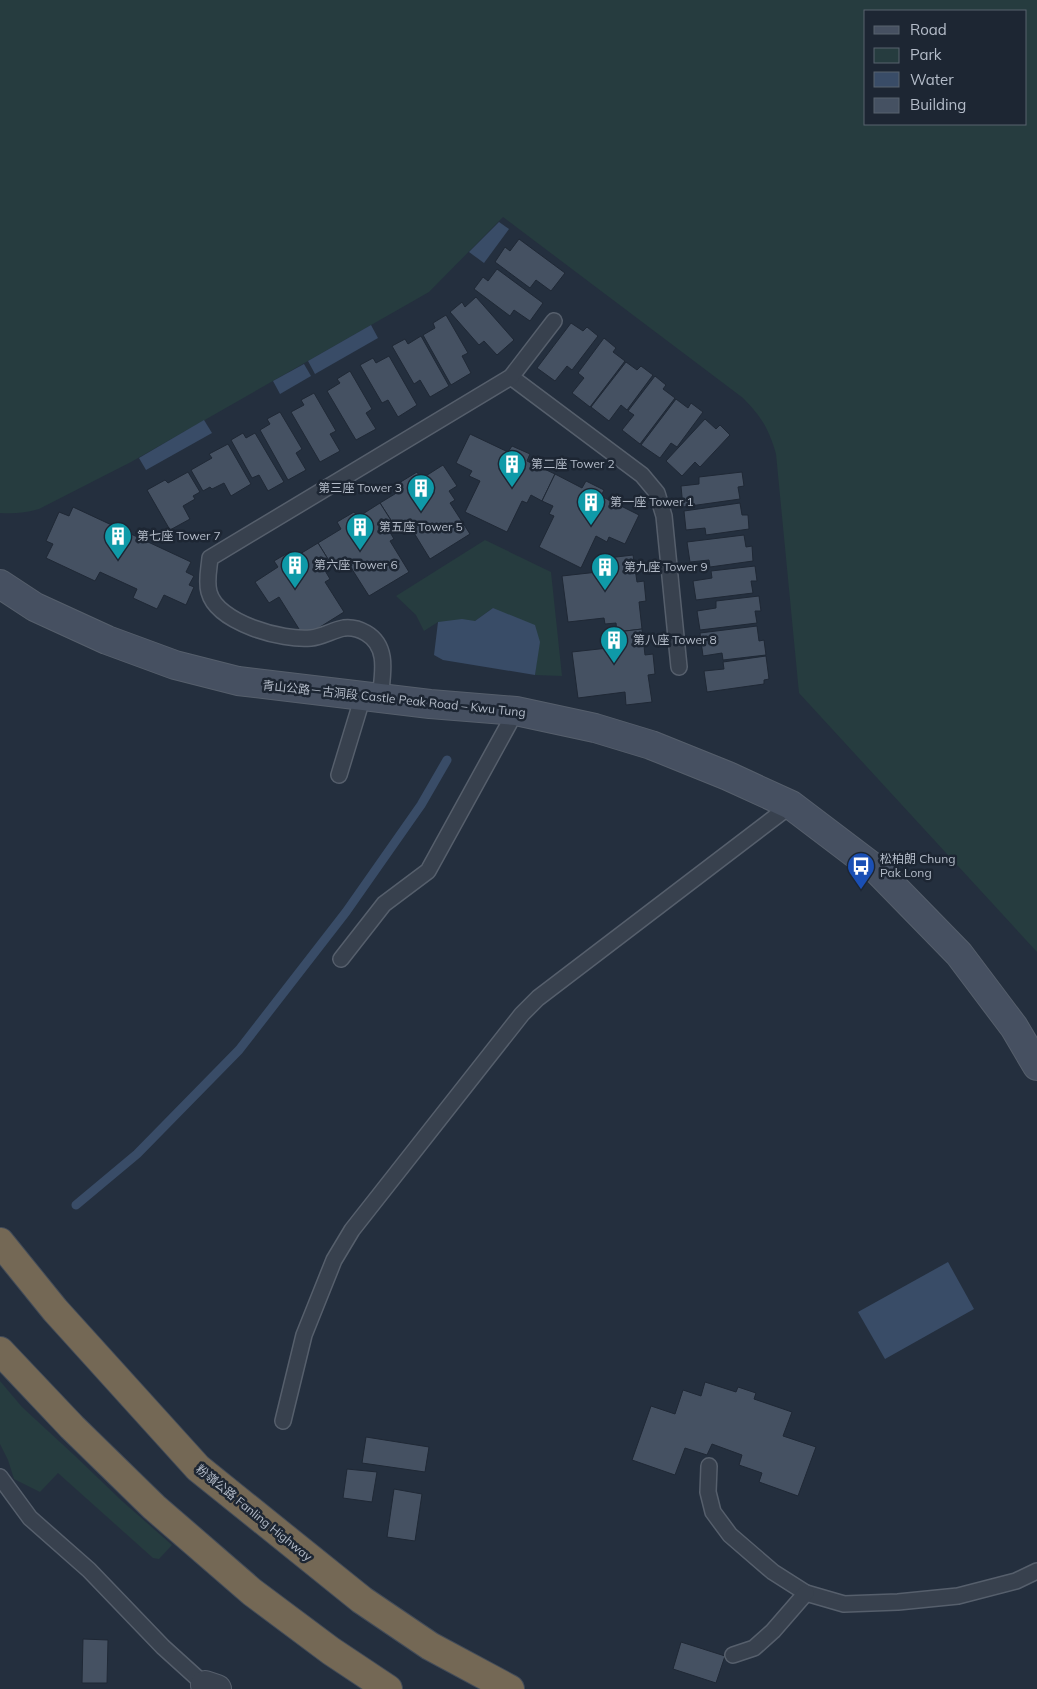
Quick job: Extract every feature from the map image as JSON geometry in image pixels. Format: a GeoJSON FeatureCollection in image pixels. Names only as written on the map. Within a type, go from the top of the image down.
{"type":"FeatureCollection","features":[{"type":"Feature","properties":{"kind":"highway","name":"粉嶺公路 Fanling Highway"},"geometry":{"type":"LineString","coordinates":[[0,1242],[56,1310],[198,1468],[362,1600],[430,1646],[510,1689]]}},
{"type":"Feature","properties":{"kind":"highway"},"geometry":{"type":"LineString","coordinates":[[0,1351],[72,1427],[154,1507],[252,1592],[331,1651],[388,1689]]}},
{"type":"Feature","properties":{"kind":"main road","name":"青山公路－古洞段 Castle Peak Road – Kwu Tung"},"geometry":{"type":"LineString","coordinates":[[0,584],[35,607],[107,640],[175,665],[238,681],[371,698],[516,711],[595,728],[651,745],[728,776],[791,805],[878,871],[959,954],[1014,1027],[1037,1066]]}},
{"type":"Feature","properties":{"kind":"lane"},"geometry":{"type":"LineString","coordinates":[[339,775],[383,664],[382,653],[378,644],[361,630],[352,628],[342,628],[311,638],[294,637],[276,635],[227,615],[213,602],[209,592],[210,558],[511,377],[554,321]]}},
{"type":"Feature","properties":{"kind":"lane"},"geometry":{"type":"LineString","coordinates":[[511,377],[642,475],[657,493],[664,516],[679,667]]}},
{"type":"Feature","properties":{"kind":"lane"},"geometry":{"type":"LineString","coordinates":[[341,959],[384,904],[428,871],[516,711]]}},
{"type":"Feature","properties":{"kind":"lane"},"geometry":{"type":"LineString","coordinates":[[283,1421],[304,1335],[334,1260],[352,1230],[522,1014],[538,998],[791,805]]}},
{"type":"Feature","properties":{"kind":"lane"},"geometry":{"type":"LineString","coordinates":[[709,1466],[708,1492],[713,1512],[730,1535],[773,1572],[806,1593],[844,1604],[898,1602],[958,1596],[1016,1581],[1037,1571]]}},
{"type":"Feature","properties":{"kind":"lane"},"geometry":{"type":"LineString","coordinates":[[0,1477],[30,1518],[89,1570],[163,1647],[210,1688]]}},
{"type":"Feature","properties":{"kind":"lane"},"geometry":{"type":"LineString","coordinates":[[733,1655],[754,1648],[773,1631],[806,1593]]}},
{"type":"Feature","properties":{"kind":"green space"},"geometry":{"type":"Polygon","coordinates":[[[0,0],[1037,0],[1037,952],[799,693],[776,454],[760,417],[743,398],[503,217],[429,292],[131,462],[39,509],[0,513],[0,0]]]}},
{"type":"Feature","properties":{"kind":"green space"},"geometry":{"type":"Polygon","coordinates":[[[485,540],[551,572],[562,676],[535,675],[539,642],[493,608],[475,621],[438,622],[424,631],[416,615],[396,596],[485,540]]]}},
{"type":"Feature","properties":{"kind":"green space"},"geometry":{"type":"Polygon","coordinates":[[[0,1381],[22,1407],[172,1545],[159,1559],[153,1558],[58,1473],[40,1492],[14,1479],[0,1444],[0,1381]]]}},
{"type":"Feature","properties":{"kind":"water"},"geometry":{"type":"Polygon","coordinates":[[[499,222],[509,229],[484,263],[469,252],[499,222]]]}},
{"type":"Feature","properties":{"kind":"water"},"geometry":{"type":"Polygon","coordinates":[[[371,325],[378,338],[315,374],[308,361],[371,325]]]}},
{"type":"Feature","properties":{"kind":"water"},"geometry":{"type":"Polygon","coordinates":[[[304,364],[311,376],[280,394],[273,381],[304,364]]]}},
{"type":"Feature","properties":{"kind":"water"},"geometry":{"type":"Polygon","coordinates":[[[204,420],[212,433],[146,470],[139,458],[204,420]]]}},
{"type":"Feature","properties":{"kind":"water"},"geometry":{"type":"Polygon","coordinates":[[[493,608],[535,625],[540,642],[535,675],[443,660],[434,655],[438,622],[462,619],[475,621],[493,608]]]}},
{"type":"Feature","properties":{"kind":"water"},"geometry":{"type":"Polygon","coordinates":[[[948,1262],[974,1309],[885,1359],[858,1312],[948,1262]]]}},
{"type":"Feature","properties":{"kind":"building"},"geometry":{"type":"Polygon","coordinates":[[[519,239],[565,273],[551,291],[536,280],[530,288],[495,262],[505,247],[510,251],[519,239]]]}},
{"type":"Feature","properties":{"kind":"building"},"geometry":{"type":"Polygon","coordinates":[[[497,269],[543,303],[530,321],[514,310],[510,316],[474,289],[483,277],[488,281],[497,269]]]}},
{"type":"Feature","properties":{"kind":"building"},"geometry":{"type":"Polygon","coordinates":[[[476,297],[514,340],[497,355],[484,341],[479,345],[450,312],[462,302],[465,307],[476,297]]]}},
{"type":"Feature","properties":{"kind":"building"},"geometry":{"type":"Polygon","coordinates":[[[446,315],[468,353],[462,356],[471,373],[451,385],[423,335],[435,328],[433,323],[446,315]]]}},
{"type":"Feature","properties":{"kind":"building"},"geometry":{"type":"Polygon","coordinates":[[[571,323],[583,331],[587,327],[598,336],[572,370],[567,366],[555,381],[537,368],[571,323]]]}},
{"type":"Feature","properties":{"kind":"building"},"geometry":{"type":"Polygon","coordinates":[[[421,336],[449,386],[430,397],[420,380],[414,384],[392,346],[405,339],[408,344],[421,336]]]}},
{"type":"Feature","properties":{"kind":"building"},"geometry":{"type":"Polygon","coordinates":[[[604,338],[616,348],[613,352],[625,361],[590,407],[572,393],[584,378],[578,373],[604,338]]]}},
{"type":"Feature","properties":{"kind":"building"},"geometry":{"type":"Polygon","coordinates":[[[389,356],[417,405],[398,417],[388,400],[382,403],[360,365],[373,358],[376,363],[389,356]]]}},
{"type":"Feature","properties":{"kind":"building"},"geometry":{"type":"Polygon","coordinates":[[[626,362],[637,370],[641,366],[653,375],[627,410],[621,405],[609,421],[591,407],[626,362]]]}},
{"type":"Feature","properties":{"kind":"building"},"geometry":{"type":"Polygon","coordinates":[[[350,371],[372,409],[366,413],[376,429],[356,440],[327,391],[340,383],[337,379],[350,371]]]}},
{"type":"Feature","properties":{"kind":"building"},"geometry":{"type":"Polygon","coordinates":[[[655,376],[666,385],[663,389],[675,398],[640,444],[622,430],[634,415],[628,411],[655,376]]]}},
{"type":"Feature","properties":{"kind":"building"},"geometry":{"type":"Polygon","coordinates":[[[314,393],[336,431],[330,434],[340,451],[320,462],[291,412],[304,405],[301,400],[314,393]]]}},
{"type":"Feature","properties":{"kind":"building"},"geometry":{"type":"Polygon","coordinates":[[[676,399],[688,408],[691,403],[703,412],[677,447],[671,443],[660,458],[641,445],[676,399]]]}},
{"type":"Feature","properties":{"kind":"building"},"geometry":{"type":"Polygon","coordinates":[[[280,412],[302,449],[296,453],[306,470],[288,480],[260,430],[270,424],[267,419],[280,412]]]}},
{"type":"Feature","properties":{"kind":"building"},"geometry":{"type":"Polygon","coordinates":[[[705,419],[716,429],[720,425],[730,435],[700,467],[695,462],[682,476],[666,461],[705,419]]]}},
{"type":"Feature","properties":{"kind":"building"},"geometry":{"type":"Polygon","coordinates":[[[243,433],[246,438],[255,433],[284,482],[268,491],[259,475],[252,478],[231,440],[243,433]]]}},
{"type":"Feature","properties":{"kind":"building","name":"第二座 Tower 2"},"geometry":{"type":"Polygon","coordinates":[[[470,434],[508,452],[512,446],[530,454],[527,461],[555,474],[542,501],[531,495],[527,503],[522,501],[507,532],[465,512],[480,481],[469,476],[472,471],[456,463],[470,434]]]}},
{"type":"Feature","properties":{"kind":"building"},"geometry":{"type":"Polygon","coordinates":[[[228,444],[251,484],[231,496],[224,483],[203,491],[191,470],[212,458],[209,454],[228,444]]]}},
{"type":"Feature","properties":{"kind":"building","name":"第三座 Tower 3"},"geometry":{"type":"Polygon","coordinates":[[[443,465],[457,486],[449,491],[455,500],[450,503],[470,534],[430,559],[411,528],[407,530],[401,521],[394,525],[380,503],[403,489],[399,483],[417,472],[421,479],[443,465]]]}},
{"type":"Feature","properties":{"kind":"building"},"geometry":{"type":"Polygon","coordinates":[[[188,472],[200,492],[193,496],[195,499],[183,506],[190,519],[170,530],[147,490],[165,480],[168,483],[188,472]]]}},
{"type":"Feature","properties":{"kind":"building"},"geometry":{"type":"Polygon","coordinates":[[[742,472],[744,486],[738,487],[740,499],[683,507],[681,486],[699,484],[699,477],[742,472]]]}},
{"type":"Feature","properties":{"kind":"building","name":"第一座 Tower 1"},"geometry":{"type":"Polygon","coordinates":[[[555,474],[582,488],[586,481],[604,490],[601,496],[639,515],[625,544],[609,537],[607,542],[596,536],[581,568],[539,547],[554,516],[549,514],[553,506],[542,501],[555,474]]]}},
{"type":"Feature","properties":{"kind":"building","name":"第五座 Tower 5"},"geometry":{"type":"Polygon","coordinates":[[[380,503],[394,525],[388,529],[394,539],[390,541],[409,572],[369,596],[350,566],[345,569],[339,559],[331,564],[318,543],[341,529],[337,522],[354,512],[358,517],[380,503]]]}},
{"type":"Feature","properties":{"kind":"building"},"geometry":{"type":"Polygon","coordinates":[[[740,503],[742,515],[748,515],[749,529],[706,535],[705,528],[686,530],[684,511],[740,503]]]}},
{"type":"Feature","properties":{"kind":"building","name":"第七座 Tower 7"},"geometry":{"type":"Polygon","coordinates":[[[73,507],[191,562],[186,572],[194,576],[189,585],[194,587],[186,605],[164,595],[157,609],[133,598],[137,589],[100,572],[95,581],[46,558],[53,544],[46,541],[59,512],[69,516],[73,507]]]}},
{"type":"Feature","properties":{"kind":"building"},"geometry":{"type":"Polygon","coordinates":[[[744,535],[746,547],[752,546],[753,561],[710,567],[709,560],[690,562],[687,542],[744,535]]]}},
{"type":"Feature","properties":{"kind":"building","name":"第六座 Tower 6"},"geometry":{"type":"Polygon","coordinates":[[[318,543],[331,564],[324,569],[330,579],[325,582],[344,612],[304,637],[279,597],[269,603],[255,582],[278,567],[274,561],[291,551],[295,557],[318,543]]]}},
{"type":"Feature","properties":{"kind":"building","name":"第九座 Tower 9"},"geometry":{"type":"Polygon","coordinates":[[[633,555],[637,582],[644,581],[646,601],[639,602],[642,629],[617,632],[616,623],[605,624],[604,618],[568,622],[562,576],[598,572],[598,567],[609,566],[608,558],[633,555]]]}},
{"type":"Feature","properties":{"kind":"building"},"geometry":{"type":"Polygon","coordinates":[[[755,566],[757,581],[751,581],[753,593],[696,600],[693,581],[712,578],[711,571],[755,566]]]}},
{"type":"Feature","properties":{"kind":"building"},"geometry":{"type":"Polygon","coordinates":[[[759,596],[761,611],[755,611],[757,623],[700,630],[697,611],[716,608],[716,601],[759,596]]]}},
{"type":"Feature","properties":{"kind":"building"},"geometry":{"type":"Polygon","coordinates":[[[757,626],[759,641],[764,640],[766,655],[723,660],[722,653],[703,656],[700,633],[757,626]]]}},
{"type":"Feature","properties":{"kind":"building","name":"第八座 Tower 8"},"geometry":{"type":"Polygon","coordinates":[[[642,629],[645,655],[653,654],[655,674],[648,675],[652,702],[626,705],[625,692],[578,698],[572,652],[608,648],[607,642],[618,641],[617,632],[642,629]]]}},
{"type":"Feature","properties":{"kind":"building"},"geometry":{"type":"Polygon","coordinates":[[[766,656],[769,679],[764,680],[764,684],[707,692],[704,671],[724,669],[723,662],[766,656]]]}},
{"type":"Feature","properties":{"kind":"building"},"geometry":{"type":"Polygon","coordinates":[[[705,1382],[736,1392],[738,1387],[756,1393],[754,1399],[792,1412],[783,1436],[816,1447],[798,1496],[759,1482],[762,1473],[739,1465],[742,1455],[712,1444],[707,1455],[685,1448],[675,1475],[632,1460],[651,1406],[675,1414],[683,1390],[701,1396],[705,1382]]]}},
{"type":"Feature","properties":{"kind":"building"},"geometry":{"type":"Polygon","coordinates":[[[366,1437],[429,1447],[425,1472],[362,1463],[366,1437]]]}},
{"type":"Feature","properties":{"kind":"building"},"geometry":{"type":"Polygon","coordinates":[[[347,1469],[377,1472],[372,1502],[343,1498],[347,1469]]]}},
{"type":"Feature","properties":{"kind":"building"},"geometry":{"type":"Polygon","coordinates":[[[394,1489],[422,1494],[415,1541],[387,1537],[394,1489]]]}},
{"type":"Feature","properties":{"kind":"building"},"geometry":{"type":"Polygon","coordinates":[[[83,1639],[108,1640],[107,1683],[82,1683],[83,1639]]]}},
{"type":"Feature","properties":{"kind":"building"},"geometry":{"type":"Polygon","coordinates":[[[681,1642],[725,1656],[716,1683],[673,1669],[681,1642]]]}},
{"type":"Feature","properties":{"kind":"waterway"},"geometry":{"type":"LineString","coordinates":[[76,1205],[137,1154],[239,1050],[346,912],[421,805],[447,760]]}},
{"type":"Feature","properties":{"kind":"place","name":"第二座 Tower 2"},"geometry":{"type":"Point","coordinates":[512,488]}},
{"type":"Feature","properties":{"kind":"place","name":"第三座 Tower 3"},"geometry":{"type":"Point","coordinates":[421,512]}},
{"type":"Feature","properties":{"kind":"place","name":"第一座 Tower 1"},"geometry":{"type":"Point","coordinates":[591,526]}},
{"type":"Feature","properties":{"kind":"place","name":"第五座 Tower 5"},"geometry":{"type":"Point","coordinates":[360,551]}},
{"type":"Feature","properties":{"kind":"place","name":"第七座 Tower 7"},"geometry":{"type":"Point","coordinates":[118,560]}},
{"type":"Feature","properties":{"kind":"place","name":"第六座 Tower 6"},"geometry":{"type":"Point","coordinates":[295,589]}},
{"type":"Feature","properties":{"kind":"place","name":"第九座 Tower 9"},"geometry":{"type":"Point","coordinates":[605,591]}},
{"type":"Feature","properties":{"kind":"place","name":"第八座 Tower 8"},"geometry":{"type":"Point","coordinates":[614,664]}},
{"type":"Feature","properties":{"kind":"place","name":"松柏朗 Chung Pak Long"},"geometry":{"type":"Point","coordinates":[861,890]}}]}
